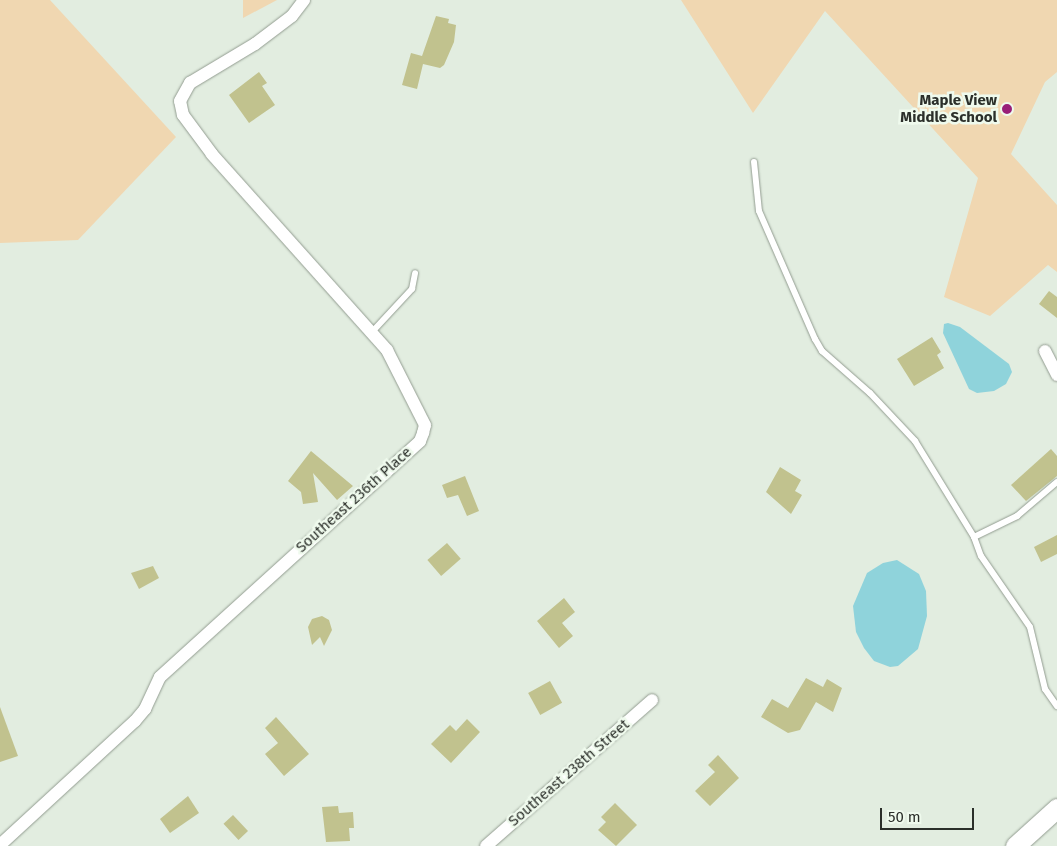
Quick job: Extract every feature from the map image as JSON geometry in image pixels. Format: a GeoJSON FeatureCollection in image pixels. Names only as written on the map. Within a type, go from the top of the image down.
{"type":"FeatureCollection","features":[{"type":"Feature","properties":{"kind":"main road"},"geometry":{"type":"LineString","coordinates":[[1015,846],[1057,808]]}},
{"type":"Feature","properties":{"kind":"street","name":"Southeast 236th Place"},"geometry":{"type":"LineString","coordinates":[[0,845],[135,721],[145,709],[160,677],[420,441],[425,425],[387,350],[212,154],[183,114],[180,101],[190,83],[255,44],[292,16],[304,0]]}},
{"type":"Feature","properties":{"kind":"street"},"geometry":{"type":"LineString","coordinates":[[1045,351],[1057,375]]}},
{"type":"Feature","properties":{"kind":"street","name":"Southeast 238th Street"},"geometry":{"type":"LineString","coordinates":[[486,846],[652,700]]}},
{"type":"Feature","properties":{"kind":"lane"},"geometry":{"type":"LineString","coordinates":[[754,162],[759,211],[815,339],[822,351],[870,394],[915,441],[974,537],[981,556],[1030,627],[1045,689],[1057,706]]}},
{"type":"Feature","properties":{"kind":"lane"},"geometry":{"type":"LineString","coordinates":[[372,332],[412,289],[415,273]]}},
{"type":"Feature","properties":{"kind":"lane"},"geometry":{"type":"LineString","coordinates":[[974,537],[1017,516],[1057,482]]}},
{"type":"Feature","properties":{"kind":"shaded area"},"geometry":{"type":"Polygon","coordinates":[[[0,0],[50,0],[176,137],[78,240],[0,243],[0,0]]]}},
{"type":"Feature","properties":{"kind":"shaded area"},"geometry":{"type":"Polygon","coordinates":[[[243,0],[277,0],[243,18],[243,0]]]}},
{"type":"Feature","properties":{"kind":"shaded area"},"geometry":{"type":"Polygon","coordinates":[[[681,0],[1057,0],[1057,72],[1045,82],[1011,154],[1057,205],[1057,272],[1048,265],[990,316],[944,297],[978,178],[825,11],[753,113],[681,0]]]}},
{"type":"Feature","properties":{"kind":"water"},"geometry":{"type":"Polygon","coordinates":[[[948,323],[960,327],[1009,364],[1012,372],[1006,384],[994,391],[977,393],[969,389],[943,333],[944,324],[948,323]]]}},
{"type":"Feature","properties":{"kind":"water"},"geometry":{"type":"Polygon","coordinates":[[[897,560],[919,574],[926,591],[927,616],[918,649],[898,666],[890,667],[874,661],[864,648],[856,632],[853,606],[867,573],[883,563],[897,560]]]}},
{"type":"Feature","properties":{"kind":"building"},"geometry":{"type":"Polygon","coordinates":[[[436,16],[449,19],[448,23],[456,25],[454,42],[444,65],[440,68],[423,64],[417,89],[402,85],[411,53],[422,56],[436,16]]]}},
{"type":"Feature","properties":{"kind":"building"},"geometry":{"type":"Polygon","coordinates":[[[259,72],[267,83],[262,86],[275,105],[249,123],[229,95],[259,72]]]}},
{"type":"Feature","properties":{"kind":"building"},"geometry":{"type":"Polygon","coordinates":[[[1049,291],[1057,297],[1057,318],[1039,304],[1049,291]]]}},
{"type":"Feature","properties":{"kind":"building"},"geometry":{"type":"Polygon","coordinates":[[[932,337],[941,352],[937,355],[944,368],[914,386],[897,359],[932,337]]]}},
{"type":"Feature","properties":{"kind":"building"},"geometry":{"type":"Polygon","coordinates":[[[1051,449],[1057,456],[1057,476],[1026,501],[1011,485],[1051,449]]]}},
{"type":"Feature","properties":{"kind":"building"},"geometry":{"type":"Polygon","coordinates":[[[311,451],[353,486],[337,500],[313,473],[318,502],[303,504],[301,492],[288,481],[311,451]]]}},
{"type":"Feature","properties":{"kind":"building"},"geometry":{"type":"Polygon","coordinates":[[[780,467],[801,480],[795,491],[802,495],[791,514],[766,492],[780,467]]]}},
{"type":"Feature","properties":{"kind":"building"},"geometry":{"type":"Polygon","coordinates":[[[465,476],[479,511],[467,516],[458,495],[447,498],[442,485],[465,476]]]}},
{"type":"Feature","properties":{"kind":"building"},"geometry":{"type":"Polygon","coordinates":[[[1057,535],[1057,554],[1041,562],[1034,547],[1057,535]]]}},
{"type":"Feature","properties":{"kind":"building"},"geometry":{"type":"Polygon","coordinates":[[[447,543],[461,559],[441,576],[427,560],[447,543]]]}},
{"type":"Feature","properties":{"kind":"building"},"geometry":{"type":"Polygon","coordinates":[[[153,566],[159,578],[139,589],[131,573],[153,566]]]}},
{"type":"Feature","properties":{"kind":"building"},"geometry":{"type":"Polygon","coordinates":[[[564,598],[575,612],[562,623],[573,636],[559,648],[537,621],[564,598]]]}},
{"type":"Feature","properties":{"kind":"building"},"geometry":{"type":"Polygon","coordinates":[[[322,616],[329,620],[332,630],[324,646],[320,637],[312,645],[308,627],[312,619],[322,616]]]}},
{"type":"Feature","properties":{"kind":"building"},"geometry":{"type":"Polygon","coordinates":[[[806,678],[823,687],[827,679],[842,688],[833,712],[816,702],[800,730],[788,733],[761,717],[772,699],[788,708],[806,678]]]}},
{"type":"Feature","properties":{"kind":"building"},"geometry":{"type":"Polygon","coordinates":[[[550,681],[562,703],[540,715],[528,693],[550,681]]]}},
{"type":"Feature","properties":{"kind":"building"},"geometry":{"type":"Polygon","coordinates":[[[0,707],[18,756],[0,762],[0,707]]]}},
{"type":"Feature","properties":{"kind":"building"},"geometry":{"type":"Polygon","coordinates":[[[276,717],[309,754],[284,776],[265,754],[278,743],[265,728],[276,717]]]}},
{"type":"Feature","properties":{"kind":"building"},"geometry":{"type":"Polygon","coordinates":[[[467,719],[480,732],[451,763],[431,744],[450,725],[456,731],[467,719]]]}},
{"type":"Feature","properties":{"kind":"building"},"geometry":{"type":"Polygon","coordinates":[[[718,755],[739,778],[710,806],[695,791],[715,772],[708,765],[718,755]]]}},
{"type":"Feature","properties":{"kind":"building"},"geometry":{"type":"Polygon","coordinates":[[[188,796],[199,813],[170,833],[160,819],[188,796]]]}},
{"type":"Feature","properties":{"kind":"building"},"geometry":{"type":"Polygon","coordinates":[[[615,803],[637,825],[616,846],[598,830],[606,822],[601,817],[615,803]]]}},
{"type":"Feature","properties":{"kind":"building"},"geometry":{"type":"Polygon","coordinates":[[[338,806],[339,813],[353,812],[354,828],[349,828],[350,841],[326,842],[322,807],[338,806]]]}},
{"type":"Feature","properties":{"kind":"building"},"geometry":{"type":"Polygon","coordinates":[[[233,815],[248,831],[238,840],[223,824],[233,815]]]}},
{"type":"Feature","properties":{"kind":"place","name":"Maple View Middle School"},"geometry":{"type":"Point","coordinates":[1007,109]}}]}
